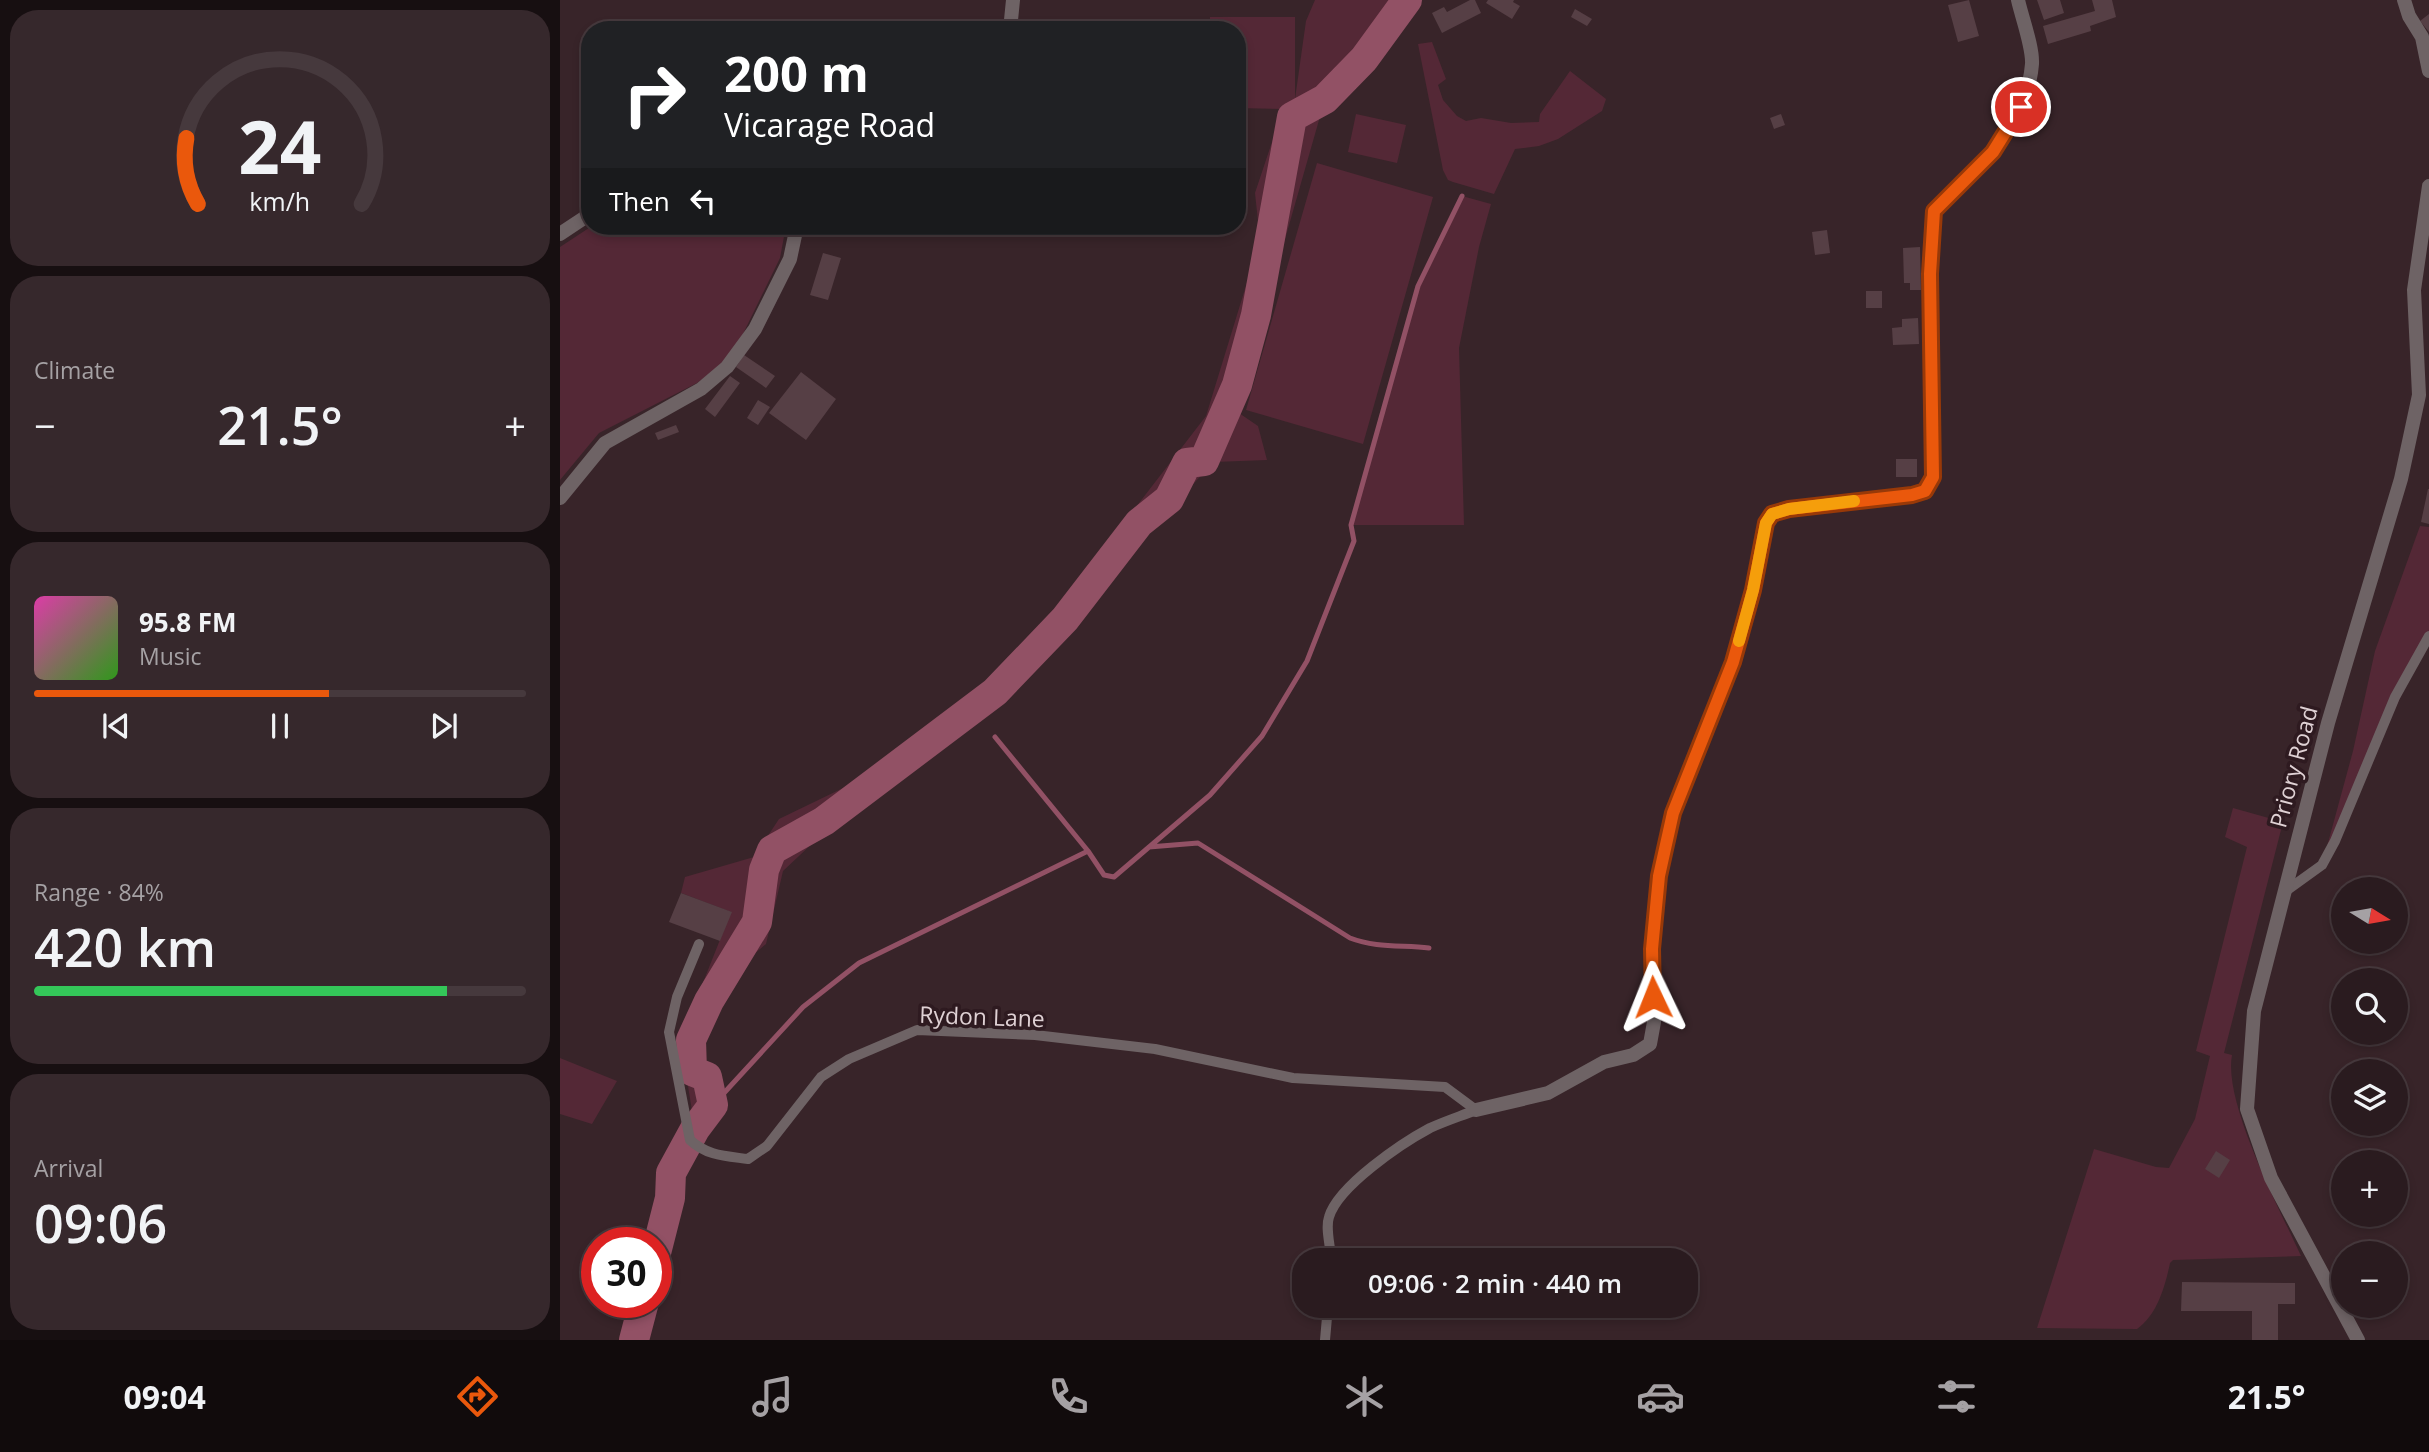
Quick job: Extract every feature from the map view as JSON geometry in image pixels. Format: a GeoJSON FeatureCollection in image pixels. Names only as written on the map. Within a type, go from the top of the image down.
{"type":"FeatureCollection","features":[{"type":"Feature","properties":{"kind":"street"},"geometry":{"type":"LineString","coordinates":[[1011,21],[1013,0]]}},
{"type":"Feature","properties":{"kind":"street"},"geometry":{"type":"LineString","coordinates":[[1476,1110],[1548,1093],[1604,1062],[1633,1055],[1650,1044],[1654,1022],[1653,936],[1659,876],[1667,838],[1673,813],[1733,662],[1753,590],[1766,523],[1772,514],[1789,509],[1912,495],[1925,491],[1933,477],[1930,274],[1934,211],[1993,152],[2021,107],[2032,62],[2018,0]]}},
{"type":"Feature","properties":{"kind":"street"},"geometry":{"type":"LineString","coordinates":[[2404,0],[2409,16],[2422,37],[2429,71]]}},
{"type":"Feature","properties":{"kind":"street","name":"Priory Road"},"geometry":{"type":"LineString","coordinates":[[2358,1340],[2271,1178],[2247,1110],[2254,1012],[2328,723],[2401,479],[2419,395],[2414,290],[2429,187]]}},
{"type":"Feature","properties":{"kind":"street"},"geometry":{"type":"LineString","coordinates":[[560,234],[581,220]]}},
{"type":"Feature","properties":{"kind":"street"},"geometry":{"type":"LineString","coordinates":[[560,498],[606,443],[701,389],[727,367],[755,329],[790,259],[795,235]]}},
{"type":"Feature","properties":{"kind":"lane"},"geometry":{"type":"LineString","coordinates":[[2286,891],[2322,865],[2335,841],[2395,697],[2429,636]]}},
{"type":"Feature","properties":{"kind":"lane","name":"Rydon Lane"},"geometry":{"type":"LineString","coordinates":[[699,944],[677,997],[669,1032],[690,1140],[701,1151],[748,1159],[767,1146],[821,1077],[849,1059],[917,1030],[1035,1035],[1154,1049],[1293,1078],[1445,1087],[1476,1110]]}},
{"type":"Feature","properties":{"kind":"lane"},"geometry":{"type":"LineString","coordinates":[[1330,1248],[1328,1218],[1336,1203],[1353,1183],[1401,1144],[1433,1127],[1476,1110]]}},
{"type":"Feature","properties":{"kind":"lane"},"geometry":{"type":"LineString","coordinates":[[1325,1340],[1327,1318]]}},
{"type":"Feature","properties":{"kind":"shaded area"},"geometry":{"type":"Polygon","coordinates":[[[1315,0],[1389,0],[1393,17],[1364,59],[1325,99],[1236,411],[1258,426],[1267,460],[1214,462],[1104,578],[1036,668],[982,719],[922,758],[832,825],[783,871],[766,944],[736,969],[692,1070],[707,1077],[713,1105],[695,1129],[686,1074],[683,1033],[731,912],[681,893],[685,877],[754,857],[779,819],[870,775],[1009,672],[1206,416],[1260,240],[1255,193],[1283,109],[1246,108],[1246,21],[1210,21],[1210,17],[1295,17],[1295,99],[1306,21],[1315,0]]]}},
{"type":"Feature","properties":{"kind":"shaded area"},"geometry":{"type":"Polygon","coordinates":[[[1432,42],[1446,79],[1438,85],[1443,100],[1457,116],[1466,121],[1481,118],[1511,123],[1539,122],[1540,114],[1570,71],[1606,99],[1602,111],[1558,139],[1539,146],[1515,149],[1494,194],[1448,180],[1443,170],[1418,44],[1432,42]]]}},
{"type":"Feature","properties":{"kind":"shaded area"},"geometry":{"type":"Polygon","coordinates":[[[1356,114],[1406,125],[1397,163],[1348,152],[1356,114]]]}},
{"type":"Feature","properties":{"kind":"shaded area"},"geometry":{"type":"Polygon","coordinates":[[[1317,163],[1433,197],[1363,444],[1246,410],[1317,163]]]}},
{"type":"Feature","properties":{"kind":"shaded area"},"geometry":{"type":"Polygon","coordinates":[[[1462,196],[1491,204],[1479,247],[1459,348],[1464,525],[1351,525],[1418,286],[1462,196]]]}},
{"type":"Feature","properties":{"kind":"shaded area"},"geometry":{"type":"Polygon","coordinates":[[[581,233],[784,235],[780,258],[741,338],[723,364],[697,383],[599,433],[560,480],[560,247],[581,233]]]}},
{"type":"Feature","properties":{"kind":"shaded area"},"geometry":{"type":"Polygon","coordinates":[[[2420,526],[2429,527],[2429,636],[2322,865],[2353,751],[2375,651],[2420,526]]]}},
{"type":"Feature","properties":{"kind":"shaded area"},"geometry":{"type":"Polygon","coordinates":[[[2233,808],[2283,822],[2224,1053],[2232,1055],[2232,1076],[2244,1128],[2301,1256],[2173,1260],[2155,1308],[2137,1329],[2037,1328],[2094,1149],[2156,1167],[2169,1168],[2195,1119],[2210,1056],[2196,1051],[2247,847],[2225,837],[2233,808]]]}},
{"type":"Feature","properties":{"kind":"shaded area"},"geometry":{"type":"Polygon","coordinates":[[[560,1058],[617,1081],[592,1124],[560,1114],[560,1058]]]}},
{"type":"Feature","properties":{"kind":"building"},"geometry":{"type":"Polygon","coordinates":[[[1475,0],[1481,13],[1442,33],[1432,13],[1444,7],[1447,12],[1475,0]]]}},
{"type":"Feature","properties":{"kind":"building"},"geometry":{"type":"Polygon","coordinates":[[[1488,0],[1514,0],[1513,2],[1520,6],[1512,19],[1486,3],[1488,0]]]}},
{"type":"Feature","properties":{"kind":"building"},"geometry":{"type":"Polygon","coordinates":[[[1969,0],[1979,36],[1958,42],[1948,5],[1969,0]]]}},
{"type":"Feature","properties":{"kind":"building"},"geometry":{"type":"Polygon","coordinates":[[[2037,0],[2060,0],[2064,13],[2044,20],[2037,0]]]}},
{"type":"Feature","properties":{"kind":"building"},"geometry":{"type":"Polygon","coordinates":[[[2092,0],[2112,0],[2116,17],[2090,26],[2091,31],[2048,44],[2043,26],[2095,11],[2092,0]]]}},
{"type":"Feature","properties":{"kind":"building"},"geometry":{"type":"Polygon","coordinates":[[[1575,9],[1592,19],[1587,26],[1571,17],[1575,9]]]}},
{"type":"Feature","properties":{"kind":"building"},"geometry":{"type":"Polygon","coordinates":[[[2429,14],[2429,32],[2420,21],[2429,14]]]}},
{"type":"Feature","properties":{"kind":"building"},"geometry":{"type":"Polygon","coordinates":[[[1781,114],[1785,125],[1774,129],[1770,118],[1781,114]]]}},
{"type":"Feature","properties":{"kind":"building"},"geometry":{"type":"Polygon","coordinates":[[[1827,230],[1830,253],[1815,255],[1812,232],[1827,230]]]}},
{"type":"Feature","properties":{"kind":"building"},"geometry":{"type":"Polygon","coordinates":[[[1920,247],[1921,290],[1910,290],[1910,283],[1904,283],[1903,248],[1920,247]]]}},
{"type":"Feature","properties":{"kind":"building"},"geometry":{"type":"Polygon","coordinates":[[[823,253],[841,258],[828,300],[810,295],[823,253]]]}},
{"type":"Feature","properties":{"kind":"building"},"geometry":{"type":"Polygon","coordinates":[[[1866,291],[1882,291],[1882,308],[1866,308],[1866,291]]]}},
{"type":"Feature","properties":{"kind":"building"},"geometry":{"type":"Polygon","coordinates":[[[1918,318],[1919,344],[1893,345],[1892,328],[1902,327],[1902,319],[1918,318]]]}},
{"type":"Feature","properties":{"kind":"building"},"geometry":{"type":"Polygon","coordinates":[[[744,355],[775,376],[766,388],[736,367],[744,355]]]}},
{"type":"Feature","properties":{"kind":"building"},"geometry":{"type":"Polygon","coordinates":[[[801,372],[836,399],[806,440],[769,413],[801,372]]]}},
{"type":"Feature","properties":{"kind":"building"},"geometry":{"type":"Polygon","coordinates":[[[730,376],[740,383],[715,417],[705,409],[730,376]]]}},
{"type":"Feature","properties":{"kind":"building"},"geometry":{"type":"Polygon","coordinates":[[[758,400],[770,407],[758,425],[747,418],[758,400]]]}},
{"type":"Feature","properties":{"kind":"building"},"geometry":{"type":"Polygon","coordinates":[[[676,425],[679,432],[658,440],[655,433],[676,425]]]}},
{"type":"Feature","properties":{"kind":"building"},"geometry":{"type":"Polygon","coordinates":[[[1896,459],[1917,459],[1917,477],[1896,477],[1896,459]]]}},
{"type":"Feature","properties":{"kind":"building"},"geometry":{"type":"Polygon","coordinates":[[[2429,489],[2429,524],[2421,522],[2429,489]]]}},
{"type":"Feature","properties":{"kind":"building"},"geometry":{"type":"Polygon","coordinates":[[[681,893],[732,912],[720,941],[669,922],[681,893]]]}},
{"type":"Feature","properties":{"kind":"building"},"geometry":{"type":"Polygon","coordinates":[[[2216,1151],[2230,1160],[2219,1178],[2205,1169],[2216,1151]]]}},
{"type":"Feature","properties":{"kind":"building"},"geometry":{"type":"Polygon","coordinates":[[[2182,1282],[2295,1283],[2295,1304],[2278,1304],[2278,1340],[2252,1340],[2252,1311],[2181,1311],[2182,1282]]]}},
{"type":"Feature","properties":{"kind":"waterway"},"geometry":{"type":"LineString","coordinates":[[663,1227],[670,1198],[671,1173],[695,1129],[713,1105],[707,1077],[692,1071],[691,1040],[709,1001],[757,922],[764,870],[772,850],[824,821],[995,692],[1065,619],[1139,523],[1169,499],[1187,463],[1204,461],[1237,385],[1256,315],[1292,117],[1325,99],[1364,59],[1407,0]]}},
{"type":"Feature","properties":{"kind":"waterway"},"geometry":{"type":"LineString","coordinates":[[713,1105],[803,1007],[859,963],[1088,851],[1104,875],[1114,877],[1210,795],[1262,736],[1307,661],[1354,541],[1351,525],[1418,286],[1462,196]]}},
{"type":"Feature","properties":{"kind":"waterway"},"geometry":{"type":"LineString","coordinates":[[995,737],[1088,851]]}},
{"type":"Feature","properties":{"kind":"waterway"},"geometry":{"type":"LineString","coordinates":[[1149,847],[1198,843],[1350,938],[1379,945],[1429,948]]}},
{"type":"Feature","properties":{"kind":"waterway"},"geometry":{"type":"LineString","coordinates":[[634,1340],[640,1318]]}},
{"type":"Feature","properties":{"kind":"slow traffic"},"geometry":{"type":"LineString","coordinates":[[1739,641],[1753,590],[1766,523],[1772,514],[1789,509],[1854,501]]}},
{"type":"Feature","properties":{"kind":"route"},"geometry":{"type":"LineString","coordinates":[[1653,997],[1652,949],[1659,876],[1673,813],[1733,662],[1753,590],[1766,523],[1772,514],[1789,509],[1912,495],[1925,491],[1933,477],[1930,274],[1934,211],[1993,152],[2021,107]]}}]}
